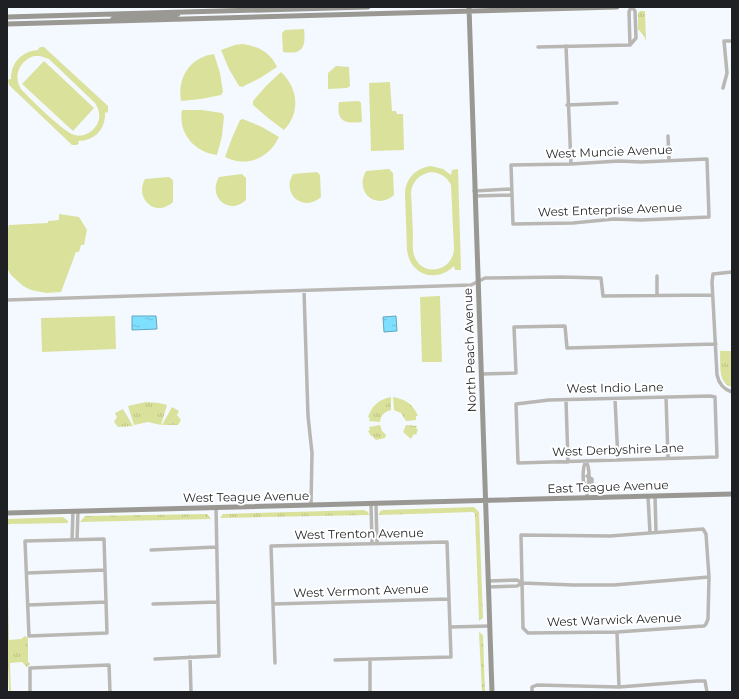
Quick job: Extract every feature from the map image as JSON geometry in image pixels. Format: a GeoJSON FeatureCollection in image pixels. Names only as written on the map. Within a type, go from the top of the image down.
{"type":"FeatureCollection","features":[{"type":"Feature","properties":{"kind":"street"},"geometry":{"type":"LineString","coordinates":[[7,17],[368,7]]}},
{"type":"Feature","properties":{"kind":"street"},"geometry":{"type":"LineString","coordinates":[[7,24],[469,9],[617,7]]}},
{"type":"Feature","properties":{"kind":"street"},"geometry":{"type":"LineString","coordinates":[[538,47],[630,45],[636,38],[635,11],[631,7],[629,12],[630,45]]}},
{"type":"Feature","properties":{"kind":"street","name":"North Peach Avenue"},"geometry":{"type":"LineString","coordinates":[[469,9],[492,692]]}},
{"type":"Feature","properties":{"kind":"street"},"geometry":{"type":"LineString","coordinates":[[111,21],[116,18],[171,16],[186,12]]}},
{"type":"Feature","properties":{"kind":"street"},"geometry":{"type":"LineString","coordinates":[[723,88],[727,73],[724,41],[732,41]]}},
{"type":"Feature","properties":{"kind":"street"},"geometry":{"type":"LineString","coordinates":[[566,46],[567,105],[571,164]]}},
{"type":"Feature","properties":{"kind":"street"},"geometry":{"type":"LineString","coordinates":[[567,105],[618,103]]}},
{"type":"Feature","properties":{"kind":"street"},"geometry":{"type":"LineString","coordinates":[[668,136],[669,160]]}},
{"type":"Feature","properties":{"kind":"street","name":"West Muncie Avenue"},"geometry":{"type":"LineString","coordinates":[[512,190],[511,165],[707,159],[708,217]]}},
{"type":"Feature","properties":{"kind":"street"},"geometry":{"type":"LineString","coordinates":[[512,190],[512,195],[475,194],[512,190]]}},
{"type":"Feature","properties":{"kind":"street","name":"West Enterprise Avenue"},"geometry":{"type":"LineString","coordinates":[[512,195],[513,224],[708,217]]}},
{"type":"Feature","properties":{"kind":"street"},"geometry":{"type":"LineString","coordinates":[[732,272],[713,274],[712,295],[718,380],[722,387],[732,392]]}},
{"type":"Feature","properties":{"kind":"street"},"geometry":{"type":"LineString","coordinates":[[7,300],[471,285],[485,278],[561,276],[601,278],[603,296],[712,295]]}},
{"type":"Feature","properties":{"kind":"street"},"geometry":{"type":"LineString","coordinates":[[657,276],[657,295]]}},
{"type":"Feature","properties":{"kind":"street"},"geometry":{"type":"LineString","coordinates":[[304,291],[308,416],[312,453],[311,505]]}},
{"type":"Feature","properties":{"kind":"street"},"geometry":{"type":"LineString","coordinates":[[481,374],[516,373],[514,327],[565,326],[567,348],[716,344]]}},
{"type":"Feature","properties":{"kind":"street"},"geometry":{"type":"LineString","coordinates":[[666,397],[668,458]]}},
{"type":"Feature","properties":{"kind":"street","name":"West Indio Lane"},"geometry":{"type":"LineString","coordinates":[[518,463],[516,404],[616,398],[715,397],[717,457]]}},
{"type":"Feature","properties":{"kind":"street"},"geometry":{"type":"LineString","coordinates":[[616,398],[618,460]]}},
{"type":"Feature","properties":{"kind":"street"},"geometry":{"type":"LineString","coordinates":[[566,400],[568,462]]}},
{"type":"Feature","properties":{"kind":"street","name":"West Derbyshire Lane"},"geometry":{"type":"LineString","coordinates":[[518,463],[717,457]]}},
{"type":"Feature","properties":{"kind":"street"},"geometry":{"type":"LineString","coordinates":[[586,461],[588,465],[587,498]]}},
{"type":"Feature","properties":{"kind":"street"},"geometry":{"type":"LineString","coordinates":[[586,461],[583,465],[584,488],[588,489]]}},
{"type":"Feature","properties":{"kind":"street","name":"East Teague Avenue"},"geometry":{"type":"LineString","coordinates":[[485,501],[732,494]]}},
{"type":"Feature","properties":{"kind":"street"},"geometry":{"type":"LineString","coordinates":[[648,496],[650,533]]}},
{"type":"Feature","properties":{"kind":"street"},"geometry":{"type":"LineString","coordinates":[[655,496],[656,532]]}},
{"type":"Feature","properties":{"kind":"street","name":"West Teague Avenue"},"geometry":{"type":"LineString","coordinates":[[7,513],[485,501]]}},
{"type":"Feature","properties":{"kind":"street"},"geometry":{"type":"LineString","coordinates":[[374,504],[377,543]]}},
{"type":"Feature","properties":{"kind":"street"},"geometry":{"type":"LineString","coordinates":[[372,543],[374,504]]}},
{"type":"Feature","properties":{"kind":"street"},"geometry":{"type":"LineString","coordinates":[[155,659],[220,656],[216,508]]}},
{"type":"Feature","properties":{"kind":"street"},"geometry":{"type":"LineString","coordinates":[[75,511],[78,540]]}},
{"type":"Feature","properties":{"kind":"street"},"geometry":{"type":"LineString","coordinates":[[72,540],[75,511]]}},
{"type":"Feature","properties":{"kind":"street"},"geometry":{"type":"LineString","coordinates":[[488,581],[517,580],[522,583],[573,586],[709,577],[706,534],[703,529],[610,536],[521,535],[522,583]]}},
{"type":"Feature","properties":{"kind":"street"},"geometry":{"type":"LineString","coordinates":[[104,539],[107,633],[29,636],[26,541],[78,540],[104,539]]}},
{"type":"Feature","properties":{"kind":"street","name":"West Trenton Avenue"},"geometry":{"type":"LineString","coordinates":[[273,604],[271,546],[372,543],[447,542],[449,599]]}},
{"type":"Feature","properties":{"kind":"street"},"geometry":{"type":"LineString","coordinates":[[151,550],[216,548]]}},
{"type":"Feature","properties":{"kind":"street"},"geometry":{"type":"LineString","coordinates":[[27,573],[105,570]]}},
{"type":"Feature","properties":{"kind":"street","name":"West Warwick Avenue"},"geometry":{"type":"LineString","coordinates":[[522,583],[523,628],[528,633],[617,632],[704,626],[708,619],[709,577]]}},
{"type":"Feature","properties":{"kind":"street"},"geometry":{"type":"LineString","coordinates":[[488,587],[517,586],[522,583]]}},
{"type":"Feature","properties":{"kind":"street"},"geometry":{"type":"LineString","coordinates":[[335,660],[451,657],[449,599]]}},
{"type":"Feature","properties":{"kind":"street","name":"West Vermont Avenue"},"geometry":{"type":"LineString","coordinates":[[273,604],[449,599]]}},
{"type":"Feature","properties":{"kind":"street"},"geometry":{"type":"LineString","coordinates":[[28,605],[106,602]]}},
{"type":"Feature","properties":{"kind":"street"},"geometry":{"type":"LineString","coordinates":[[153,604],[218,602]]}},
{"type":"Feature","properties":{"kind":"street"},"geometry":{"type":"LineString","coordinates":[[273,604],[275,663]]}},
{"type":"Feature","properties":{"kind":"street"},"geometry":{"type":"LineString","coordinates":[[450,627],[490,626]]}},
{"type":"Feature","properties":{"kind":"street"},"geometry":{"type":"LineString","coordinates":[[617,632],[619,687]]}},
{"type":"Feature","properties":{"kind":"street"},"geometry":{"type":"LineString","coordinates":[[190,657],[191,692]]}},
{"type":"Feature","properties":{"kind":"street"},"geometry":{"type":"LineString","coordinates":[[370,659],[370,692]]}},
{"type":"Feature","properties":{"kind":"street"},"geometry":{"type":"LineString","coordinates":[[30,692],[30,668],[108,665],[110,692]]}},
{"type":"Feature","properties":{"kind":"street"},"geometry":{"type":"LineString","coordinates":[[532,692],[532,687],[547,684],[619,687],[705,681],[707,692]]}},
{"type":"Feature","properties":{"kind":"green space"},"geometry":{"type":"Polygon","coordinates":[[[640,11],[645,11],[646,41],[638,29],[638,13],[640,11]]]}},
{"type":"Feature","properties":{"kind":"green space"},"geometry":{"type":"Polygon","coordinates":[[[304,29],[304,45],[302,48],[295,52],[283,52],[282,33],[285,30],[304,29]]]}},
{"type":"Feature","properties":{"kind":"green space"},"geometry":{"type":"Polygon","coordinates":[[[242,44],[253,46],[263,51],[271,57],[277,67],[242,87],[239,86],[229,69],[221,50],[242,44]]]}},
{"type":"Feature","properties":{"kind":"green space"},"geometry":{"type":"Polygon","coordinates":[[[40,47],[44,47],[108,106],[107,113],[105,112],[104,124],[98,133],[90,139],[78,141],[79,143],[77,145],[72,145],[9,85],[8,80],[11,79],[13,67],[19,58],[27,53],[39,50],[38,49],[40,47]],[[40,56],[29,58],[21,65],[18,79],[21,89],[61,127],[72,134],[78,136],[94,129],[98,123],[99,117],[99,112],[95,103],[49,59],[40,56]]]}},
{"type":"Feature","properties":{"kind":"green space"},"geometry":{"type":"Polygon","coordinates":[[[214,54],[220,73],[223,92],[221,95],[181,101],[181,84],[187,70],[198,59],[214,54]]]}},
{"type":"Feature","properties":{"kind":"green space"},"geometry":{"type":"Polygon","coordinates":[[[44,61],[94,108],[73,131],[22,84],[44,61]]]}},
{"type":"Feature","properties":{"kind":"green space"},"geometry":{"type":"Polygon","coordinates":[[[336,66],[349,67],[350,86],[347,88],[328,89],[328,73],[336,66]]]}},
{"type":"Feature","properties":{"kind":"green space"},"geometry":{"type":"Polygon","coordinates":[[[281,72],[291,85],[295,100],[293,116],[284,130],[253,105],[253,101],[281,72]]]}},
{"type":"Feature","properties":{"kind":"green space"},"geometry":{"type":"Polygon","coordinates":[[[390,82],[392,111],[396,111],[397,114],[403,114],[404,150],[371,151],[369,83],[390,82]]]}},
{"type":"Feature","properties":{"kind":"green space"},"geometry":{"type":"Polygon","coordinates":[[[359,101],[361,103],[362,122],[351,123],[340,118],[338,109],[339,102],[359,101]]]}},
{"type":"Feature","properties":{"kind":"green space"},"geometry":{"type":"Polygon","coordinates":[[[182,110],[202,110],[222,113],[224,116],[222,136],[217,155],[201,150],[189,140],[185,134],[181,118],[182,110]]]}},
{"type":"Feature","properties":{"kind":"green space"},"geometry":{"type":"Polygon","coordinates":[[[243,119],[262,127],[279,137],[269,151],[256,159],[249,161],[233,160],[225,157],[240,120],[243,119]]]}},
{"type":"Feature","properties":{"kind":"green space"},"geometry":{"type":"Polygon","coordinates":[[[431,166],[443,169],[451,175],[452,170],[458,169],[461,270],[455,270],[454,266],[440,274],[425,274],[413,266],[409,259],[407,250],[405,193],[407,183],[410,178],[416,171],[431,166]],[[431,172],[420,176],[413,185],[411,193],[414,255],[423,267],[429,269],[443,267],[448,263],[452,257],[454,249],[451,185],[441,174],[431,172]]]}},
{"type":"Feature","properties":{"kind":"green space"},"geometry":{"type":"Polygon","coordinates":[[[389,169],[393,173],[394,195],[380,201],[374,200],[365,192],[363,186],[363,179],[366,171],[389,169]]]}},
{"type":"Feature","properties":{"kind":"green space"},"geometry":{"type":"Polygon","coordinates":[[[317,172],[320,175],[321,197],[307,203],[296,199],[290,188],[290,181],[293,174],[317,172]]]}},
{"type":"Feature","properties":{"kind":"green space"},"geometry":{"type":"Polygon","coordinates":[[[242,174],[246,178],[246,200],[233,206],[227,205],[218,197],[216,191],[216,184],[219,177],[242,174]]]}},
{"type":"Feature","properties":{"kind":"green space"},"geometry":{"type":"Polygon","coordinates":[[[169,177],[173,180],[173,202],[160,208],[148,204],[142,193],[142,186],[145,179],[169,177]]]}},
{"type":"Feature","properties":{"kind":"green space"},"geometry":{"type":"Polygon","coordinates":[[[59,214],[79,217],[87,230],[84,245],[81,245],[79,252],[76,252],[61,292],[46,293],[31,290],[23,286],[11,275],[7,268],[7,233],[9,225],[48,223],[48,221],[59,220],[59,214]]]}},
{"type":"Feature","properties":{"kind":"green space"},"geometry":{"type":"Polygon","coordinates":[[[440,296],[442,362],[422,362],[420,297],[440,296]]]}},
{"type":"Feature","properties":{"kind":"green space"},"geometry":{"type":"Polygon","coordinates":[[[115,316],[116,349],[42,352],[41,318],[115,316]]]}},
{"type":"Feature","properties":{"kind":"green space"},"geometry":{"type":"Polygon","coordinates":[[[720,351],[732,351],[732,387],[724,382],[722,377],[720,367],[720,351]]]}},
{"type":"Feature","properties":{"kind":"green space"},"geometry":{"type":"Polygon","coordinates":[[[391,397],[391,410],[383,414],[380,422],[369,421],[370,418],[368,417],[374,406],[383,399],[391,397]]]}},
{"type":"Feature","properties":{"kind":"green space"},"geometry":{"type":"Polygon","coordinates":[[[393,397],[401,399],[411,405],[418,416],[416,416],[416,420],[406,421],[401,413],[394,410],[393,397]]]}},
{"type":"Feature","properties":{"kind":"green space"},"geometry":{"type":"Polygon","coordinates":[[[146,402],[167,405],[161,425],[148,422],[134,425],[128,406],[146,402]]]}},
{"type":"Feature","properties":{"kind":"green space"},"geometry":{"type":"Polygon","coordinates":[[[172,407],[179,411],[177,415],[181,420],[178,425],[162,425],[172,407]]]}},
{"type":"Feature","properties":{"kind":"green space"},"geometry":{"type":"Polygon","coordinates":[[[123,409],[133,426],[118,427],[114,422],[117,417],[115,413],[123,409]]]}},
{"type":"Feature","properties":{"kind":"green space"},"geometry":{"type":"Polygon","coordinates":[[[380,425],[382,431],[386,435],[385,438],[376,440],[368,431],[370,430],[369,427],[380,425]]]}},
{"type":"Feature","properties":{"kind":"green space"},"geometry":{"type":"Polygon","coordinates":[[[406,425],[417,426],[416,429],[418,429],[416,435],[414,434],[411,439],[403,432],[406,425]]]}},
{"type":"Feature","properties":{"kind":"green space"},"geometry":{"type":"Polygon","coordinates":[[[474,507],[479,512],[483,618],[479,621],[475,514],[473,512],[379,515],[380,511],[383,510],[474,507]]]}},
{"type":"Feature","properties":{"kind":"green space"},"geometry":{"type":"Polygon","coordinates":[[[364,510],[368,512],[369,515],[220,518],[223,514],[364,510]]]}},
{"type":"Feature","properties":{"kind":"green space"},"geometry":{"type":"Polygon","coordinates":[[[207,514],[211,519],[80,522],[85,516],[207,514]]]}},
{"type":"Feature","properties":{"kind":"green space"},"geometry":{"type":"Polygon","coordinates":[[[63,517],[68,521],[68,523],[9,524],[7,526],[8,519],[63,517]]]}},
{"type":"Feature","properties":{"kind":"green space"},"geometry":{"type":"Polygon","coordinates":[[[7,547],[9,640],[21,639],[25,636],[28,638],[28,662],[30,664],[27,667],[22,662],[10,663],[11,692],[9,692],[7,636],[7,547]]]}},
{"type":"Feature","properties":{"kind":"green space"},"geometry":{"type":"Polygon","coordinates":[[[479,632],[483,635],[485,692],[482,692],[479,632]]]}},
{"type":"Feature","properties":{"kind":"water"},"geometry":{"type":"Polygon","coordinates":[[[132,316],[156,316],[157,329],[132,330],[132,316]]]}},
{"type":"Feature","properties":{"kind":"water"},"geometry":{"type":"Polygon","coordinates":[[[396,316],[397,331],[384,332],[383,317],[396,316]]]}}]}
